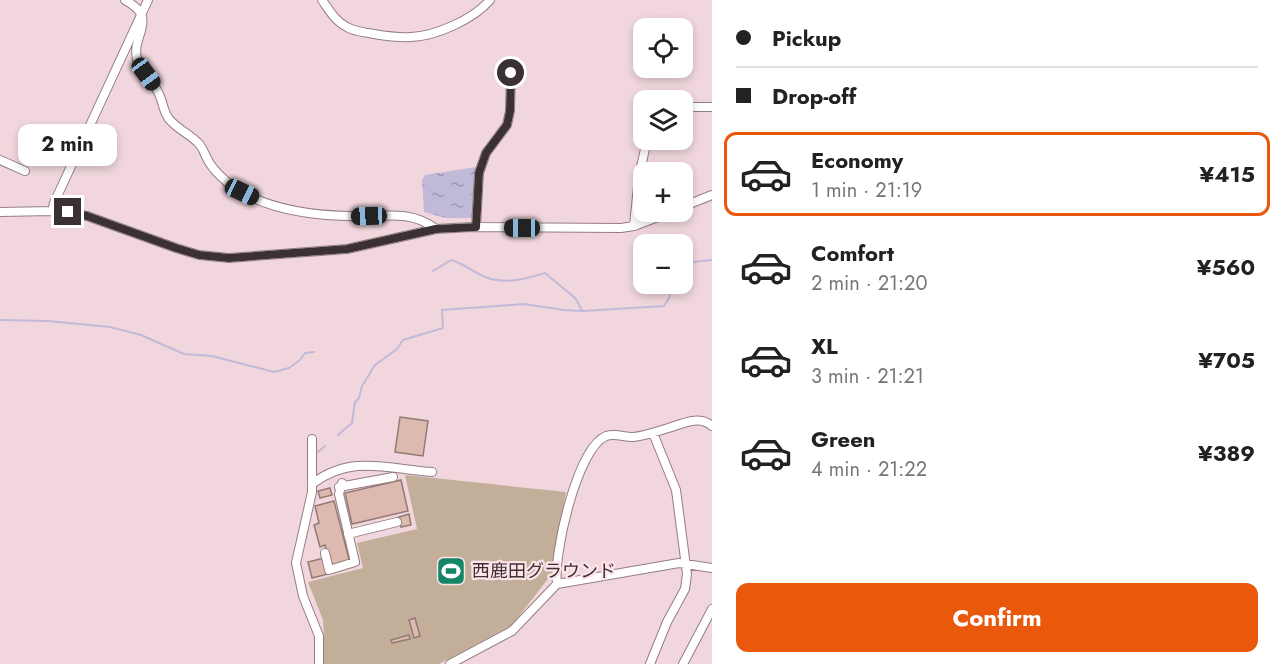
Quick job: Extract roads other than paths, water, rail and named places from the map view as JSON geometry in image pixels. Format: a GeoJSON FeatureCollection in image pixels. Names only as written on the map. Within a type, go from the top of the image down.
{"type":"FeatureCollection","features":[{"type":"Feature","properties":{"kind":"street"},"geometry":{"type":"LineString","coordinates":[[125,0],[141,13],[143,21],[136,55],[139,65],[159,93],[163,109],[169,119],[196,141],[209,162],[228,183],[260,200],[293,210],[349,216],[390,214],[409,216],[421,219],[436,229]]}},
{"type":"Feature","properties":{"kind":"street"},"geometry":{"type":"LineString","coordinates":[[52,211],[148,0]]}},
{"type":"Feature","properties":{"kind":"street"},"geometry":{"type":"LineString","coordinates":[[322,0],[334,18],[347,28],[406,38],[429,34],[472,16],[490,0]]}},
{"type":"Feature","properties":{"kind":"street"},"geometry":{"type":"LineString","coordinates":[[476,227],[479,173],[486,153],[507,125],[510,111],[511,73]]}},
{"type":"Feature","properties":{"kind":"street"},"geometry":{"type":"LineString","coordinates":[[693,107],[712,107]]}},
{"type":"Feature","properties":{"kind":"street"},"geometry":{"type":"LineString","coordinates":[[634,226],[639,176],[645,150]]}},
{"type":"Feature","properties":{"kind":"street"},"geometry":{"type":"LineString","coordinates":[[0,160],[25,171]]}},
{"type":"Feature","properties":{"kind":"street"},"geometry":{"type":"LineString","coordinates":[[693,203],[712,195]]}},
{"type":"Feature","properties":{"kind":"street"},"geometry":{"type":"LineString","coordinates":[[0,212],[52,211],[87,216],[199,255],[229,258],[347,249],[436,229],[615,228],[634,226],[645,222]]}},
{"type":"Feature","properties":{"kind":"street"},"geometry":{"type":"LineString","coordinates":[[556,584],[557,561],[570,500],[587,457],[600,439],[606,436],[634,437],[697,420],[707,422],[712,426]]}},
{"type":"Feature","properties":{"kind":"street"},"geometry":{"type":"LineString","coordinates":[[650,664],[667,622],[685,589],[686,563],[676,490],[653,433]]}},
{"type":"Feature","properties":{"kind":"street"},"geometry":{"type":"LineString","coordinates":[[312,439],[310,501],[296,563],[303,596],[319,636],[319,664]]}},
{"type":"Feature","properties":{"kind":"street"},"geometry":{"type":"LineString","coordinates":[[312,484],[323,475],[349,467],[368,465],[432,472]]}},
{"type":"Feature","properties":{"kind":"street"},"geometry":{"type":"LineString","coordinates":[[325,553],[329,570],[355,562],[348,534],[341,485],[393,477]]}},
{"type":"Feature","properties":{"kind":"street"},"geometry":{"type":"LineString","coordinates":[[348,534],[383,521],[397,522]]}},
{"type":"Feature","properties":{"kind":"street"},"geometry":{"type":"LineString","coordinates":[[450,664],[512,631],[556,584],[686,563],[712,568]]}},
{"type":"Feature","properties":{"kind":"street"},"geometry":{"type":"LineString","coordinates":[[683,664],[712,609]]}},
{"type":"Feature","properties":{"kind":"water"},"geometry":{"type":"Polygon","coordinates":[[[476,167],[472,218],[446,218],[424,212],[422,180],[425,175],[476,167]]]}},
{"type":"Feature","properties":{"kind":"waterway"},"geometry":{"type":"LineString","coordinates":[[433,271],[451,260],[485,277],[500,281],[523,279],[545,273],[575,298],[582,310]]}},
{"type":"Feature","properties":{"kind":"waterway"},"geometry":{"type":"LineString","coordinates":[[693,262],[712,260]]}},
{"type":"Feature","properties":{"kind":"waterway"},"geometry":{"type":"LineString","coordinates":[[338,435],[352,423],[355,402],[375,365],[397,349],[403,340],[443,328],[442,310],[524,304],[583,311],[664,306],[670,294]]}},
{"type":"Feature","properties":{"kind":"waterway"},"geometry":{"type":"LineString","coordinates":[[0,320],[48,321],[110,327],[141,335],[184,354],[212,356],[274,372],[289,368],[305,353],[314,352]]}},
{"type":"Feature","properties":{"kind":"waterway"},"geometry":{"type":"LineString","coordinates":[[318,452],[325,446]]}},
{"type":"Feature","properties":{"kind":"place","name":"西鹿田グラウンド"},"geometry":{"type":"Point","coordinates":[451,571]}}]}
